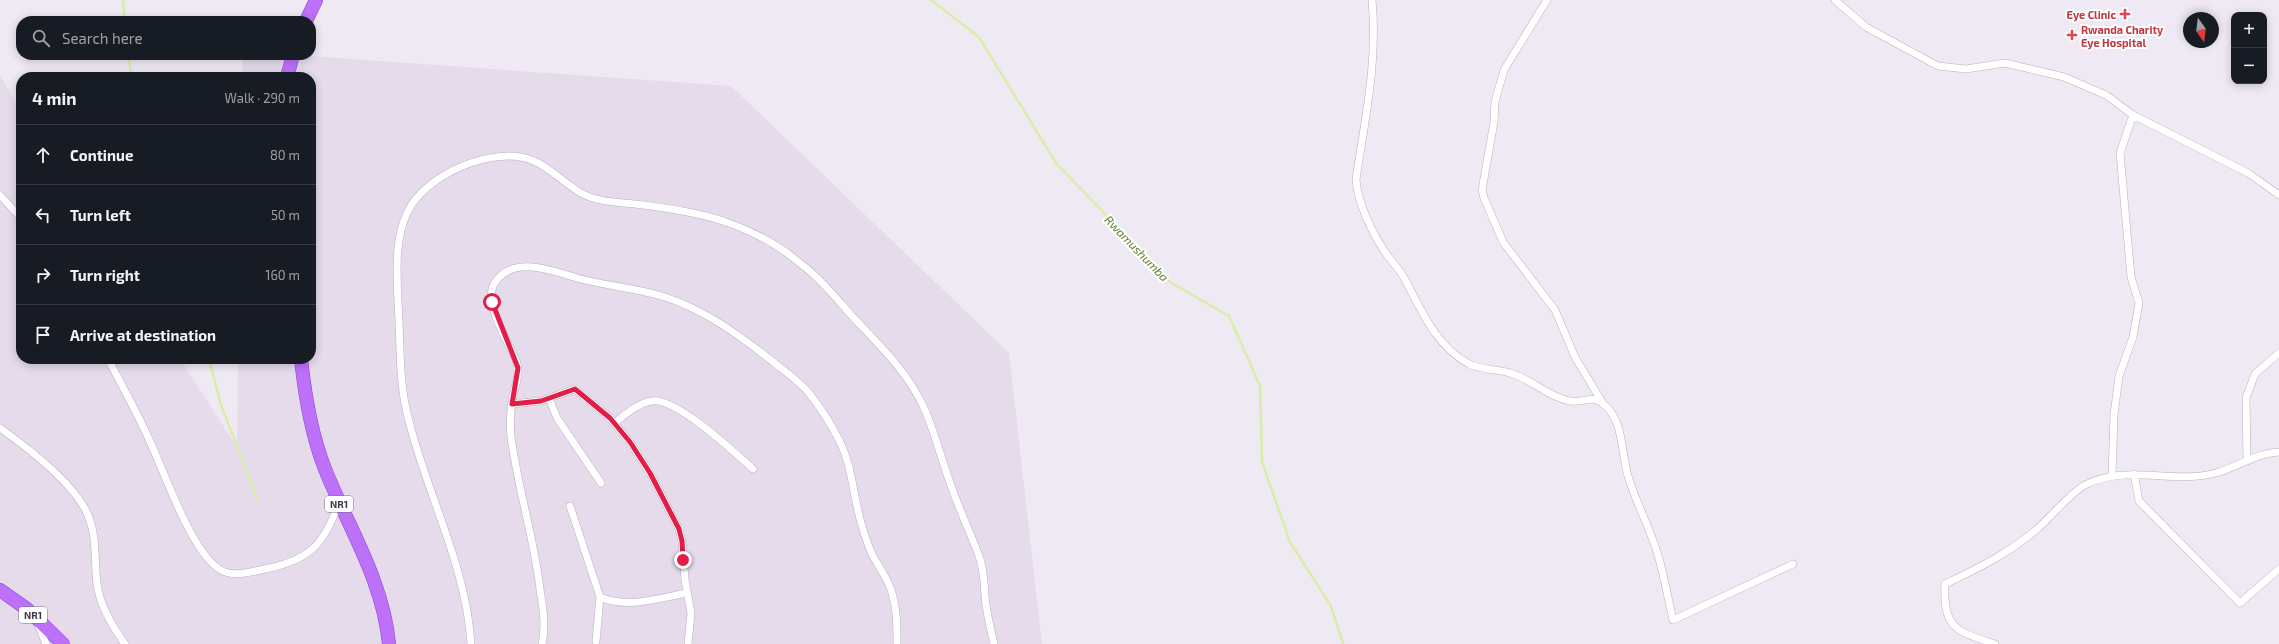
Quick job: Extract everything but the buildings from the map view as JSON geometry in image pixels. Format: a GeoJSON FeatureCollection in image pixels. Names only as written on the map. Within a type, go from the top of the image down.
{"type":"FeatureCollection","features":[{"type":"Feature","properties":{"kind":"highway"},"geometry":{"type":"LineString","coordinates":[[308,16],[316,0]]}},
{"type":"Feature","properties":{"kind":"highway"},"geometry":{"type":"LineString","coordinates":[[288,72],[292,60]]}},
{"type":"Feature","properties":{"kind":"highway","name":"NR1"},"geometry":{"type":"LineString","coordinates":[[302,364],[310,417],[317,446],[339,504],[380,594],[386,618],[389,644]]}},
{"type":"Feature","properties":{"kind":"highway","name":"NR1"},"geometry":{"type":"LineString","coordinates":[[0,590],[35,617],[63,644]]}},
{"type":"Feature","properties":{"kind":"street"},"geometry":{"type":"LineString","coordinates":[[1372,0],[1373,55],[1370,100],[1356,179],[1356,190],[1359,200],[1384,250],[1402,274],[1422,314],[1434,332],[1458,356],[1470,364],[1513,373],[1560,398],[1571,402],[1595,400],[1602,402]]}},
{"type":"Feature","properties":{"kind":"street"},"geometry":{"type":"LineString","coordinates":[[1547,0],[1504,70],[1496,96],[1494,122],[1482,190],[1503,242],[1555,310],[1575,357],[1616,422],[1628,477],[1658,554],[1672,620],[1793,564]]}},
{"type":"Feature","properties":{"kind":"street"},"geometry":{"type":"LineString","coordinates":[[1835,0],[1866,27],[1938,66],[1966,69],[2005,63],[2064,77],[2106,95],[2133,115],[2248,173],[2279,195]]}},
{"type":"Feature","properties":{"kind":"street"},"geometry":{"type":"LineString","coordinates":[[2112,476],[2114,414],[2119,376],[2133,337],[2139,303],[2132,277],[2120,153],[2133,115]]}},
{"type":"Feature","properties":{"kind":"street"},"geometry":{"type":"LineString","coordinates":[[471,644],[469,613],[462,582],[453,550],[422,467],[408,418],[400,367],[396,272],[400,237],[407,212],[417,197],[435,180],[466,165],[490,157],[514,155],[535,161],[583,195],[596,199],[658,207],[724,221],[758,236],[801,264],[837,299],[892,360],[910,384],[925,410],[954,493],[981,561],[986,604],[994,644]]}},
{"type":"Feature","properties":{"kind":"street"},"geometry":{"type":"LineString","coordinates":[[0,195],[16,213]]}},
{"type":"Feature","properties":{"kind":"street"},"geometry":{"type":"LineString","coordinates":[[542,644],[543,612],[533,537],[515,462],[511,430],[512,404],[518,368],[500,326],[492,302],[491,291],[500,277],[517,268],[543,268],[579,278],[664,297],[717,320],[748,342],[809,392],[840,441],[851,471],[857,512],[864,533],[872,553],[891,587],[896,606],[897,644]]}},
{"type":"Feature","properties":{"kind":"street"},"geometry":{"type":"LineString","coordinates":[[2248,461],[2246,398],[2255,374],[2279,353]]}},
{"type":"Feature","properties":{"kind":"street"},"geometry":{"type":"LineString","coordinates":[[111,364],[153,447],[166,482],[186,525],[199,545],[219,569],[231,573],[251,572],[280,565],[304,556],[319,544],[327,533],[339,504]]}},
{"type":"Feature","properties":{"kind":"street"},"geometry":{"type":"LineString","coordinates":[[512,404],[529,403],[550,398],[575,389],[614,423],[630,442],[650,473],[679,529],[682,541],[687,593],[691,613],[688,644]]}},
{"type":"Feature","properties":{"kind":"street"},"geometry":{"type":"LineString","coordinates":[[550,398],[557,418],[602,483]]}},
{"type":"Feature","properties":{"kind":"street"},"geometry":{"type":"LineString","coordinates":[[614,423],[638,406],[650,401],[660,401],[688,415],[753,469]]}},
{"type":"Feature","properties":{"kind":"street"},"geometry":{"type":"LineString","coordinates":[[0,428],[47,465],[74,492],[86,510],[96,545],[97,584],[101,600],[107,615],[125,644]]}},
{"type":"Feature","properties":{"kind":"street"},"geometry":{"type":"LineString","coordinates":[[1995,644],[1965,634],[1949,621],[1944,601],[1945,584],[1989,563],[2020,542],[2084,486],[2112,476],[2134,474],[2188,476],[2215,473],[2261,455],[2279,452]]}},
{"type":"Feature","properties":{"kind":"street"},"geometry":{"type":"LineString","coordinates":[[2134,474],[2139,501],[2240,603],[2279,569]]}},
{"type":"Feature","properties":{"kind":"street"},"geometry":{"type":"LineString","coordinates":[[570,506],[600,597],[596,641]]}},
{"type":"Feature","properties":{"kind":"street"},"geometry":{"type":"LineString","coordinates":[[600,597],[610,601],[628,602],[687,593]]}},
{"type":"Feature","properties":{"kind":"street"},"geometry":{"type":"LineString","coordinates":[[35,617],[46,644]]}},
{"type":"Feature","properties":{"kind":"shaded area"},"geometry":{"type":"Polygon","coordinates":[[[316,56],[731,86],[1009,353],[1042,644],[0,644],[0,75],[16,103],[16,364],[183,364],[237,447],[238,364],[316,364],[316,72],[242,72],[243,60],[316,60],[316,56]]]}},
{"type":"Feature","properties":{"kind":"waterway"},"geometry":{"type":"LineString","coordinates":[[123,0],[125,16]]}},
{"type":"Feature","properties":{"kind":"waterway","name":"Rwamushumba"},"geometry":{"type":"LineString","coordinates":[[931,0],[979,37],[1056,163],[1170,282],[1229,316],[1260,386],[1262,462],[1290,542],[1331,606],[1343,644]]}},
{"type":"Feature","properties":{"kind":"waterway"},"geometry":{"type":"LineString","coordinates":[[129,60],[131,72]]}},
{"type":"Feature","properties":{"kind":"waterway"},"geometry":{"type":"LineString","coordinates":[[210,364],[221,405],[258,501]]}},
{"type":"Feature","properties":{"kind":"place","name":"Eye Clinic"},"geometry":{"type":"Point","coordinates":[2125,14]}},
{"type":"Feature","properties":{"kind":"place","name":"Rwanda Charity Eye Hospital"},"geometry":{"type":"Point","coordinates":[2072,35]}},
{"type":"Feature","properties":{"kind":"route"},"geometry":{"type":"LineString","coordinates":[[492,302],[519,372],[512,404],[541,401],[561,392],[575,389],[582,393],[610,418],[630,442],[650,473],[679,529],[682,541],[683,560]]}}]}
